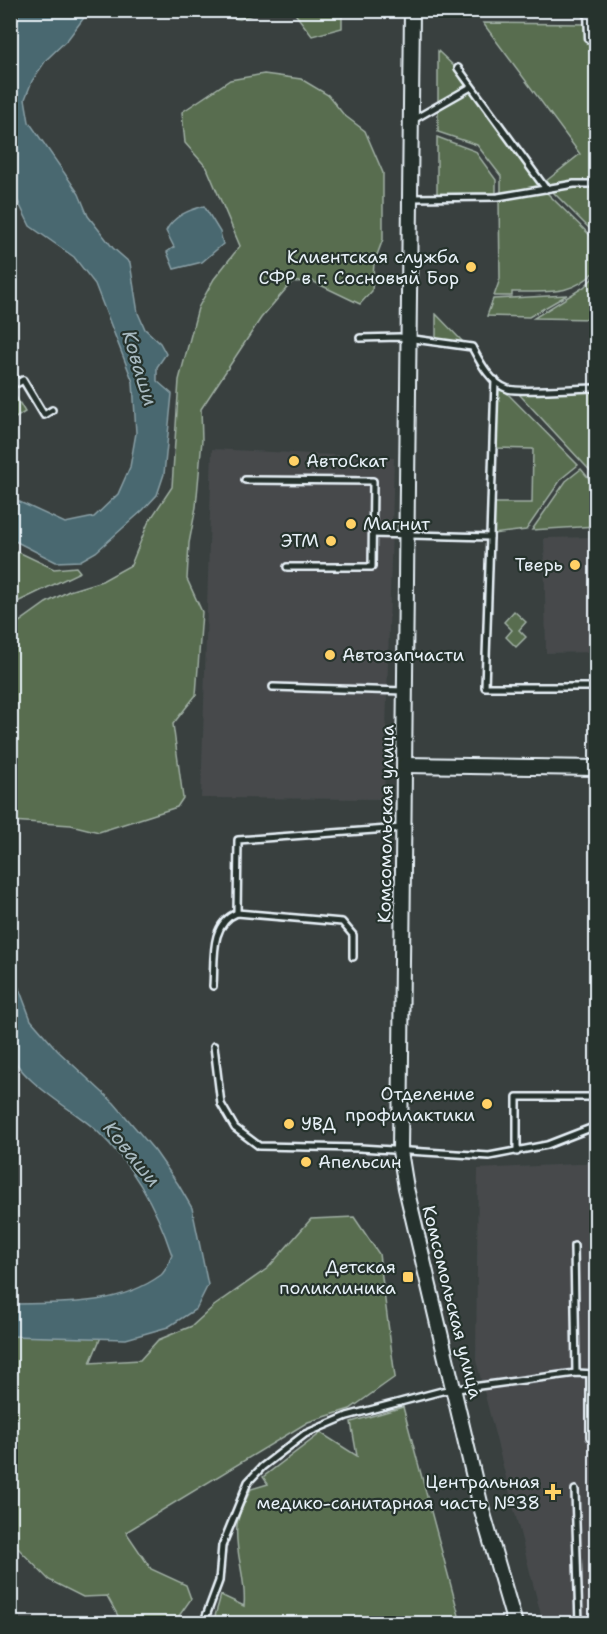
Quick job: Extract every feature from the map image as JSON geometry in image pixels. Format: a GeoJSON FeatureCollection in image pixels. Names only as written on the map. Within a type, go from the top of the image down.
{"type":"FeatureCollection","features":[{"type":"Feature","properties":{"kind":"street","name":"Комсомольская улица"},"geometry":{"type":"LineString","coordinates":[[412,10],[400,1151],[406,1188],[481,1507],[515,1623]]}},
{"type":"Feature","properties":{"kind":"street"},"geometry":{"type":"LineString","coordinates":[[590,10],[594,41]]}},
{"type":"Feature","properties":{"kind":"street"},"geometry":{"type":"LineString","coordinates":[[405,765],[597,768]]}},
{"type":"Feature","properties":{"kind":"lane"},"geometry":{"type":"LineString","coordinates":[[458,68],[546,189]]}},
{"type":"Feature","properties":{"kind":"lane"},"geometry":{"type":"LineString","coordinates":[[411,121],[471,87]]}},
{"type":"Feature","properties":{"kind":"lane"},"geometry":{"type":"LineString","coordinates":[[411,198],[498,197],[574,184],[597,184]]}},
{"type":"Feature","properties":{"kind":"lane"},"geometry":{"type":"LineString","coordinates":[[360,338],[410,339],[472,347],[483,367],[495,380],[508,389],[597,388]]}},
{"type":"Feature","properties":{"kind":"lane"},"geometry":{"type":"LineString","coordinates":[[10,372],[18,383],[23,380],[44,415],[52,410]]}},
{"type":"Feature","properties":{"kind":"lane"},"geometry":{"type":"LineString","coordinates":[[495,380],[485,687],[597,687]]}},
{"type":"Feature","properties":{"kind":"lane"},"geometry":{"type":"LineString","coordinates":[[245,480],[374,481],[372,567],[287,567]]}},
{"type":"Feature","properties":{"kind":"lane"},"geometry":{"type":"LineString","coordinates":[[373,534],[490,537]]}},
{"type":"Feature","properties":{"kind":"lane"},"geometry":{"type":"LineString","coordinates":[[273,687],[406,692]]}},
{"type":"Feature","properties":{"kind":"lane"},"geometry":{"type":"LineString","coordinates":[[237,913],[238,840],[402,828]]}},
{"type":"Feature","properties":{"kind":"lane"},"geometry":{"type":"LineString","coordinates":[[213,986],[217,929],[228,917],[237,913],[342,922],[353,934],[353,957]]}},
{"type":"Feature","properties":{"kind":"lane"},"geometry":{"type":"LineString","coordinates":[[214,1046],[221,1104],[235,1128],[258,1146],[489,1156],[547,1145],[597,1126]]}},
{"type":"Feature","properties":{"kind":"lane"},"geometry":{"type":"LineString","coordinates":[[517,1152],[517,1097],[597,1097]]}},
{"type":"Feature","properties":{"kind":"lane"},"geometry":{"type":"LineString","coordinates":[[574,1246],[576,1373]]}},
{"type":"Feature","properties":{"kind":"lane"},"geometry":{"type":"LineString","coordinates":[[203,1623],[219,1581],[222,1546],[248,1482],[262,1467],[305,1434],[347,1416],[454,1388],[576,1373],[593,1374],[590,1437],[597,1437]]}},
{"type":"Feature","properties":{"kind":"lane"},"geometry":{"type":"LineString","coordinates":[[575,1490],[579,1623]]}},
{"type":"Feature","properties":{"kind":"shaded area"},"geometry":{"type":"Polygon","coordinates":[[[212,449],[394,458],[384,799],[201,798],[212,449]]]}},
{"type":"Feature","properties":{"kind":"shaded area"},"geometry":{"type":"Polygon","coordinates":[[[596,537],[596,652],[546,653],[544,538],[596,537]]]}},
{"type":"Feature","properties":{"kind":"shaded area","name":"Центральная медико-санитарная часть №38"},"geometry":{"type":"Polygon","coordinates":[[[596,1163],[596,1623],[543,1623],[476,1360],[478,1169],[596,1163]]]}},
{"type":"Feature","properties":{"kind":"green space"},"geometry":{"type":"Polygon","coordinates":[[[184,11],[264,11],[240,19],[184,11]]]}},
{"type":"Feature","properties":{"kind":"green space"},"geometry":{"type":"Polygon","coordinates":[[[293,11],[342,11],[342,28],[312,36],[293,11]]]}},
{"type":"Feature","properties":{"kind":"green space"},"geometry":{"type":"Polygon","coordinates":[[[483,23],[587,24],[586,40],[596,54],[596,179],[550,186],[546,181],[580,154],[483,23]]]}},
{"type":"Feature","properties":{"kind":"green space"},"geometry":{"type":"Polygon","coordinates":[[[438,51],[457,69],[541,187],[501,193],[501,176],[477,145],[438,132],[438,51]]]}},
{"type":"Feature","properties":{"kind":"green space"},"geometry":{"type":"Polygon","coordinates":[[[264,74],[301,79],[328,95],[344,115],[365,131],[383,173],[383,239],[374,263],[372,291],[360,304],[312,281],[292,282],[261,318],[201,409],[202,440],[196,507],[189,543],[187,579],[202,612],[196,695],[173,724],[183,798],[177,807],[99,832],[71,825],[11,821],[11,628],[46,603],[69,591],[102,581],[131,565],[148,523],[172,487],[179,380],[198,308],[214,279],[240,246],[207,168],[185,143],[182,112],[230,80],[264,74]]]}},
{"type":"Feature","properties":{"kind":"green space"},"geometry":{"type":"Polygon","coordinates":[[[437,137],[475,151],[496,180],[496,194],[437,197],[437,137]]]}},
{"type":"Feature","properties":{"kind":"green space"},"geometry":{"type":"Polygon","coordinates":[[[596,186],[596,235],[552,191],[596,186]]]}},
{"type":"Feature","properties":{"kind":"green space"},"geometry":{"type":"Polygon","coordinates":[[[546,192],[596,241],[596,271],[577,285],[567,289],[547,292],[512,292],[512,296],[494,296],[500,279],[499,198],[546,192]]]}},
{"type":"Feature","properties":{"kind":"green space"},"geometry":{"type":"Polygon","coordinates":[[[596,275],[596,319],[534,318],[584,287],[596,275]]]}},
{"type":"Feature","properties":{"kind":"green space"},"geometry":{"type":"Polygon","coordinates":[[[567,295],[529,317],[487,316],[493,299],[567,295]]]}},
{"type":"Feature","properties":{"kind":"green space"},"geometry":{"type":"Polygon","coordinates":[[[436,314],[463,342],[436,339],[436,314]]]}},
{"type":"Feature","properties":{"kind":"green space"},"geometry":{"type":"Polygon","coordinates":[[[498,384],[578,465],[562,478],[526,530],[493,534],[495,503],[532,503],[533,449],[496,448],[498,384]]]}},
{"type":"Feature","properties":{"kind":"green space"},"geometry":{"type":"Polygon","coordinates":[[[11,388],[25,412],[10,421],[11,388]]]}},
{"type":"Feature","properties":{"kind":"green space"},"geometry":{"type":"Polygon","coordinates":[[[596,392],[596,477],[518,393],[596,392]]]}},
{"type":"Feature","properties":{"kind":"green space"},"geometry":{"type":"Polygon","coordinates":[[[581,469],[596,487],[596,526],[532,530],[566,481],[581,469]]]}},
{"type":"Feature","properties":{"kind":"green space"},"geometry":{"type":"Polygon","coordinates":[[[10,548],[54,569],[76,567],[80,572],[11,605],[10,548]]]}},
{"type":"Feature","properties":{"kind":"green space"},"geometry":{"type":"Polygon","coordinates":[[[514,611],[526,622],[519,630],[526,637],[516,647],[506,637],[512,630],[504,622],[514,611]]]}},
{"type":"Feature","properties":{"kind":"green space"},"geometry":{"type":"Polygon","coordinates":[[[354,1217],[379,1254],[395,1377],[350,1409],[308,1422],[126,1532],[151,1569],[186,1585],[191,1599],[174,1623],[122,1623],[107,1596],[83,1597],[49,1580],[11,1541],[11,1336],[101,1337],[90,1363],[140,1360],[158,1340],[192,1326],[214,1306],[268,1268],[311,1219],[354,1217]]]}},
{"type":"Feature","properties":{"kind":"green space"},"geometry":{"type":"Polygon","coordinates":[[[403,1407],[461,1623],[213,1623],[221,1595],[244,1606],[244,1585],[237,1546],[237,1525],[251,1489],[268,1484],[263,1477],[321,1433],[357,1456],[351,1422],[403,1407]]]}},
{"type":"Feature","properties":{"kind":"water","name":"Коваши"},"geometry":{"type":"Polygon","coordinates":[[[20,11],[89,11],[68,39],[46,60],[32,81],[25,99],[29,122],[79,194],[88,216],[113,248],[130,263],[138,313],[145,329],[160,343],[166,354],[157,367],[157,381],[172,394],[164,474],[157,495],[96,552],[80,561],[56,562],[11,539],[11,498],[65,523],[94,517],[118,494],[130,467],[136,433],[133,382],[95,284],[74,257],[30,226],[11,187],[11,35],[20,11]]]}},
{"type":"Feature","properties":{"kind":"water"},"geometry":{"type":"Polygon","coordinates":[[[204,206],[220,232],[223,244],[202,262],[174,269],[167,252],[174,247],[166,231],[177,218],[204,206]]]}},
{"type":"Feature","properties":{"kind":"water","name":"Коваши"},"geometry":{"type":"Polygon","coordinates":[[[11,967],[31,1020],[58,1051],[114,1103],[155,1151],[192,1208],[208,1285],[196,1309],[168,1327],[126,1339],[11,1336],[11,1304],[69,1303],[126,1293],[161,1275],[172,1255],[151,1205],[122,1158],[88,1123],[35,1084],[15,1061],[10,1050],[8,1031],[11,967]]]}},
{"type":"Feature","properties":{"kind":"place","name":"Клиентская служба СФР в г. Сосновый Бор"},"geometry":{"type":"Point","coordinates":[471,267]}},
{"type":"Feature","properties":{"kind":"place","name":"АвтоСкат"},"geometry":{"type":"Point","coordinates":[294,461]}},
{"type":"Feature","properties":{"kind":"place","name":"Магнит"},"geometry":{"type":"Point","coordinates":[351,524]}},
{"type":"Feature","properties":{"kind":"place","name":"ЭТМ"},"geometry":{"type":"Point","coordinates":[331,541]}},
{"type":"Feature","properties":{"kind":"place","name":"Тверь"},"geometry":{"type":"Point","coordinates":[575,565]}},
{"type":"Feature","properties":{"kind":"place","name":"Автозапчасти"},"geometry":{"type":"Point","coordinates":[330,655]}},
{"type":"Feature","properties":{"kind":"place","name":"Отделение профилактики"},"geometry":{"type":"Point","coordinates":[487,1104]}},
{"type":"Feature","properties":{"kind":"place","name":"УВД"},"geometry":{"type":"Point","coordinates":[289,1124]}},
{"type":"Feature","properties":{"kind":"place","name":"Апельсин"},"geometry":{"type":"Point","coordinates":[306,1162]}},
{"type":"Feature","properties":{"kind":"place","name":"Детская поликлиника"},"geometry":{"type":"Point","coordinates":[408,1277]}},
{"type":"Feature","properties":{"kind":"place","name":"Центральная медико-санитарная часть №38"},"geometry":{"type":"Point","coordinates":[553,1492]}}]}
